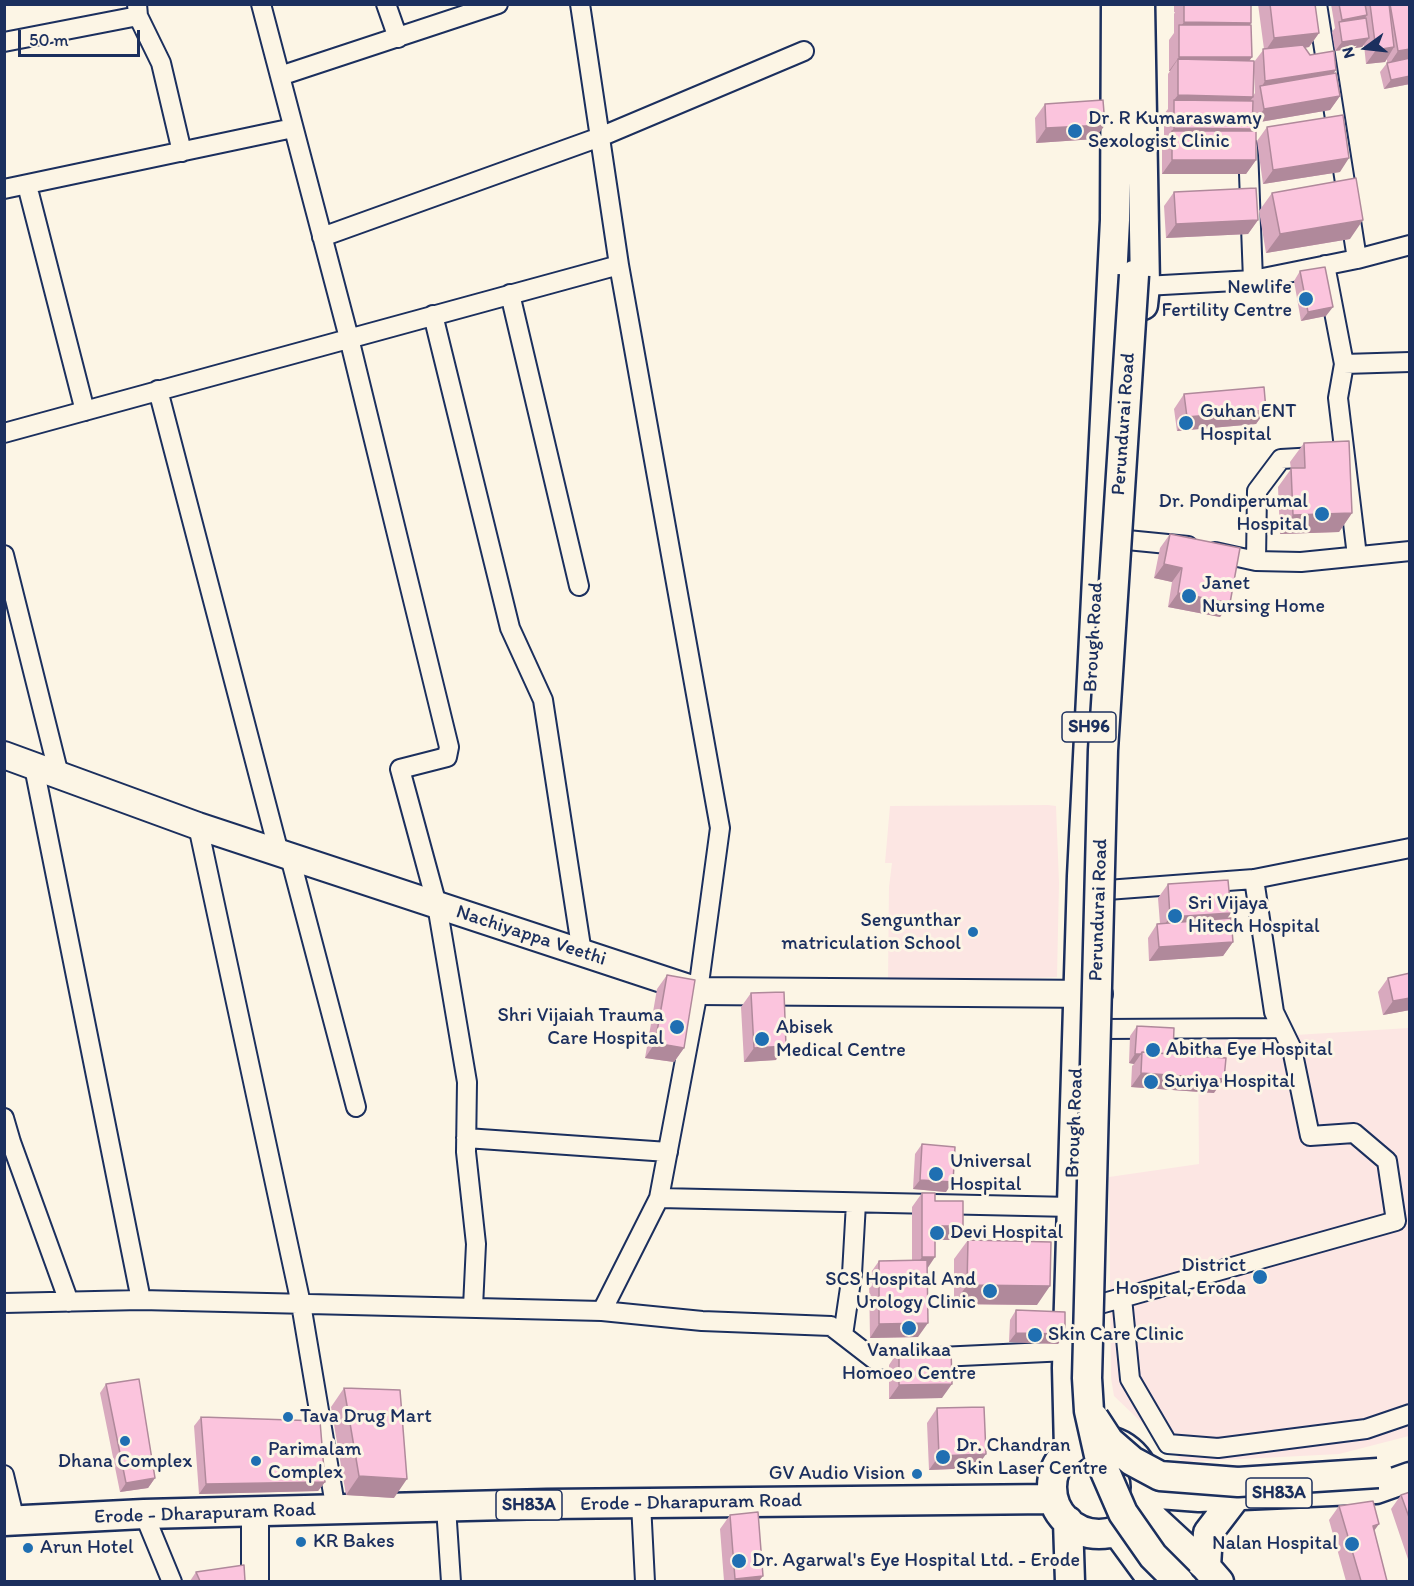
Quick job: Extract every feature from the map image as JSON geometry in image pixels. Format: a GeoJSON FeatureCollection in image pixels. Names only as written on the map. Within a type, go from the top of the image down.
{"type":"FeatureCollection","features":[{"type":"Feature","properties":{"kind":"main road","name":"Brough Road"},"geometry":{"type":"LineString","coordinates":[[1106,1439],[1092,1357],[1103,1029],[1091,994],[1082,876],[1115,220],[1116,4]]}},
{"type":"Feature","properties":{"kind":"main road","name":"Perundurai Road"},"geometry":{"type":"LineString","coordinates":[[1140,4],[1143,213],[1108,469],[1086,940],[1075,1396],[1088,1455],[1115,1520],[1165,1581]]}},
{"type":"Feature","properties":{"kind":"main road","name":"Perundurai Road"},"geometry":{"type":"LineString","coordinates":[[1115,220],[1133,279],[1103,750],[1087,1378],[1089,1411],[1100,1461],[1123,1513],[1153,1556],[1179,1581]]}},
{"type":"Feature","properties":{"kind":"main road","name":"Brough Road"},"geometry":{"type":"LineString","coordinates":[[1069,1450],[1068,1352],[1072,1207],[1091,994],[1107,890],[1119,622],[1127,540],[1133,279]]}},
{"type":"Feature","properties":{"kind":"main road"},"geometry":{"type":"LineString","coordinates":[[1089,1411],[1109,1442],[1132,1461],[1160,1476],[1238,1482],[1378,1473],[1410,1460]]}},
{"type":"Feature","properties":{"kind":"main road"},"geometry":{"type":"LineString","coordinates":[[1070,1581],[1053,1477],[1059,1462],[1069,1450],[1083,1442],[1106,1439],[1129,1450],[1139,1462],[1145,1477],[1144,1500],[1133,1519],[1116,1530],[1154,1581]]}},
{"type":"Feature","properties":{"kind":"main road","name":"SH83A"},"geometry":{"type":"LineString","coordinates":[[1144,1500],[1376,1489],[1410,1477]]}},
{"type":"Feature","properties":{"kind":"main road"},"geometry":{"type":"LineString","coordinates":[[1212,1574],[1208,1533],[1237,1496]]}},
{"type":"Feature","properties":{"kind":"main road"},"geometry":{"type":"LineString","coordinates":[[1144,1500],[1212,1574]]}},
{"type":"Feature","properties":{"kind":"main road","name":"Erode - Dharapuram Road"},"geometry":{"type":"LineString","coordinates":[[10,1521],[144,1514],[641,1503],[1060,1510],[1080,1529],[1094,1533],[1116,1530]]}},
{"type":"Feature","properties":{"kind":"street"},"geometry":{"type":"LineString","coordinates":[[261,4],[349,338],[449,747],[447,757],[400,769],[436,905],[467,1082],[466,1152],[476,1244],[473,1307]]}},
{"type":"Feature","properties":{"kind":"street"},"geometry":{"type":"LineString","coordinates":[[386,4],[398,38]]}},
{"type":"Feature","properties":{"kind":"street"},"geometry":{"type":"LineString","coordinates":[[280,76],[498,4]]}},
{"type":"Feature","properties":{"kind":"street"},"geometry":{"type":"LineString","coordinates":[[580,4],[619,265],[720,828],[698,992],[659,1198],[602,1311]]}},
{"type":"Feature","properties":{"kind":"street"},"geometry":{"type":"LineString","coordinates":[[1317,4],[1357,259]]}},
{"type":"Feature","properties":{"kind":"street"},"geometry":{"type":"LineString","coordinates":[[4,42],[138,10],[161,63],[182,152]]}},
{"type":"Feature","properties":{"kind":"street"},"geometry":{"type":"LineString","coordinates":[[322,237],[600,137],[804,51]]}},
{"type":"Feature","properties":{"kind":"street"},"geometry":{"type":"LineString","coordinates":[[4,189],[293,128]]}},
{"type":"Feature","properties":{"kind":"street"},"geometry":{"type":"LineString","coordinates":[[1248,131],[1253,280]]}},
{"type":"Feature","properties":{"kind":"street"},"geometry":{"type":"LineString","coordinates":[[27,185],[85,411]]}},
{"type":"Feature","properties":{"kind":"street"},"geometry":{"type":"LineString","coordinates":[[1133,279],[1253,280],[1357,259],[1410,245]]}},
{"type":"Feature","properties":{"kind":"street"},"geometry":{"type":"LineString","coordinates":[[4,433],[619,265]]}},
{"type":"Feature","properties":{"kind":"street"},"geometry":{"type":"LineString","coordinates":[[1325,266],[1344,364],[1338,398],[1357,556]]}},
{"type":"Feature","properties":{"kind":"street"},"geometry":{"type":"LineString","coordinates":[[510,294],[579,586]]}},
{"type":"Feature","properties":{"kind":"street"},"geometry":{"type":"LineString","coordinates":[[433,315],[510,628],[543,700],[582,953]]}},
{"type":"Feature","properties":{"kind":"street"},"geometry":{"type":"LineString","coordinates":[[1344,364],[1410,362]]}},
{"type":"Feature","properties":{"kind":"street"},"geometry":{"type":"LineString","coordinates":[[158,390],[284,855],[356,1107]]}},
{"type":"Feature","properties":{"kind":"street"},"geometry":{"type":"LineString","coordinates":[[1256,561],[1257,491],[1281,459],[1346,457]]}},
{"type":"Feature","properties":{"kind":"street"},"geometry":{"type":"LineString","coordinates":[[1127,540],[1183,546],[1256,561],[1302,562],[1410,551]]}},
{"type":"Feature","properties":{"kind":"street"},"geometry":{"type":"LineString","coordinates":[[4,555],[59,775]]}},
{"type":"Feature","properties":{"kind":"street","name":"Nachiyappa Veethi"},"geometry":{"type":"LineString","coordinates":[[4,755],[198,826],[698,992],[1091,994]]}},
{"type":"Feature","properties":{"kind":"street"},"geometry":{"type":"LineString","coordinates":[[34,767],[141,1300]]}},
{"type":"Feature","properties":{"kind":"street"},"geometry":{"type":"LineString","coordinates":[[198,826],[301,1304],[336,1511]]}},
{"type":"Feature","properties":{"kind":"street"},"geometry":{"type":"LineString","coordinates":[[1107,890],[1254,879],[1410,848]]}},
{"type":"Feature","properties":{"kind":"street"},"geometry":{"type":"LineString","coordinates":[[1093,1306],[1396,1221],[1387,1161],[1354,1133],[1310,1136],[1292,1049],[1274,1012],[1254,879]]}},
{"type":"Feature","properties":{"kind":"street"},"geometry":{"type":"LineString","coordinates":[[1103,1029],[1281,1028]]}},
{"type":"Feature","properties":{"kind":"street"},"geometry":{"type":"LineString","coordinates":[[4,1118],[69,1302]]}},
{"type":"Feature","properties":{"kind":"street"},"geometry":{"type":"LineString","coordinates":[[466,1138],[668,1152]]}},
{"type":"Feature","properties":{"kind":"street"},"geometry":{"type":"LineString","coordinates":[[659,1198],[1072,1207]]}},
{"type":"Feature","properties":{"kind":"street"},"geometry":{"type":"LineString","coordinates":[[843,1335],[852,1274],[856,1203]]}},
{"type":"Feature","properties":{"kind":"street"},"geometry":{"type":"LineString","coordinates":[[1122,1298],[1130,1379],[1168,1444],[1218,1448],[1366,1429],[1410,1414]]}},
{"type":"Feature","properties":{"kind":"street"},"geometry":{"type":"LineString","coordinates":[[4,1303],[141,1300],[602,1311],[702,1321],[831,1326],[875,1360],[1068,1352]]}},
{"type":"Feature","properties":{"kind":"street"},"geometry":{"type":"LineString","coordinates":[[4,1475],[10,1521]]}},
{"type":"Feature","properties":{"kind":"street"},"geometry":{"type":"LineString","coordinates":[[641,1503],[645,1581]]}},
{"type":"Feature","properties":{"kind":"street"},"geometry":{"type":"LineString","coordinates":[[446,1507],[451,1581]]}},
{"type":"Feature","properties":{"kind":"street"},"geometry":{"type":"LineString","coordinates":[[255,1511],[255,1581]]}},
{"type":"Feature","properties":{"kind":"street"},"geometry":{"type":"LineString","coordinates":[[144,1514],[172,1581]]}},
{"type":"Feature","properties":{"kind":"shaded area","name":"Sengunthar matriculation School"},"geometry":{"type":"Polygon","coordinates":[[[890,806],[1056,806],[1059,883],[1057,977],[966,981],[888,980],[889,887],[892,863],[885,863],[890,806]]]}},
{"type":"Feature","properties":{"kind":"shaded area","name":"District Hospital, Eroda"},"geometry":{"type":"Polygon","coordinates":[[[1409,1028],[1409,1436],[1339,1454],[1183,1462],[1114,1396],[1111,1378],[1109,1177],[1199,1164],[1198,1041],[1409,1028]]]}},
{"type":"Feature","properties":{"kind":"building"},"geometry":{"type":"Polygon","coordinates":[[[1184,4],[1251,4],[1251,23],[1184,22],[1184,4]]]}},
{"type":"Feature","properties":{"kind":"building"},"geometry":{"type":"Polygon","coordinates":[[[1270,4],[1315,4],[1319,33],[1274,38],[1270,4]]]}},
{"type":"Feature","properties":{"kind":"building"},"geometry":{"type":"Polygon","coordinates":[[[1339,4],[1365,4],[1367,15],[1342,20],[1339,4]]]}},
{"type":"Feature","properties":{"kind":"building"},"geometry":{"type":"Polygon","coordinates":[[[1370,4],[1389,4],[1394,47],[1376,50],[1370,4]]]}},
{"type":"Feature","properties":{"kind":"building"},"geometry":{"type":"Polygon","coordinates":[[[1390,4],[1409,4],[1410,49],[1398,51],[1390,4]]]}},
{"type":"Feature","properties":{"kind":"building"},"geometry":{"type":"Polygon","coordinates":[[[1366,18],[1369,38],[1342,42],[1339,22],[1366,18]]]}},
{"type":"Feature","properties":{"kind":"building"},"geometry":{"type":"Polygon","coordinates":[[[1179,25],[1251,25],[1252,57],[1179,57],[1179,25]]]}},
{"type":"Feature","properties":{"kind":"building"},"geometry":{"type":"Polygon","coordinates":[[[1303,45],[1310,55],[1334,51],[1336,70],[1265,81],[1263,49],[1303,45]]]}},
{"type":"Feature","properties":{"kind":"building"},"geometry":{"type":"Polygon","coordinates":[[[1410,58],[1410,76],[1391,80],[1387,63],[1410,58]]]}},
{"type":"Feature","properties":{"kind":"building"},"geometry":{"type":"Polygon","coordinates":[[[1178,59],[1254,61],[1253,97],[1178,95],[1178,59]]]}},
{"type":"Feature","properties":{"kind":"building"},"geometry":{"type":"Polygon","coordinates":[[[1336,73],[1340,96],[1264,109],[1260,86],[1336,73]]]}},
{"type":"Feature","properties":{"kind":"building"},"geometry":{"type":"Polygon","coordinates":[[[1103,100],[1105,125],[1046,128],[1045,104],[1103,100]]]}},
{"type":"Feature","properties":{"kind":"building"},"geometry":{"type":"Polygon","coordinates":[[[1174,100],[1253,101],[1252,129],[1174,128],[1174,100]]]}},
{"type":"Feature","properties":{"kind":"building"},"geometry":{"type":"Polygon","coordinates":[[[1343,115],[1349,158],[1273,170],[1267,127],[1343,115]]]}},
{"type":"Feature","properties":{"kind":"building"},"geometry":{"type":"Polygon","coordinates":[[[1172,131],[1256,131],[1256,160],[1172,160],[1172,131]]]}},
{"type":"Feature","properties":{"kind":"building"},"geometry":{"type":"Polygon","coordinates":[[[1356,178],[1363,220],[1280,234],[1272,193],[1356,178]]]}},
{"type":"Feature","properties":{"kind":"building"},"geometry":{"type":"Polygon","coordinates":[[[1256,188],[1258,220],[1176,224],[1174,192],[1256,188]]]}},
{"type":"Feature","properties":{"kind":"building"},"geometry":{"type":"Polygon","coordinates":[[[1325,267],[1333,307],[1308,312],[1300,271],[1325,267]]]}},
{"type":"Feature","properties":{"kind":"building"},"geometry":{"type":"Polygon","coordinates":[[[1264,387],[1266,410],[1187,417],[1184,394],[1264,387]]]}},
{"type":"Feature","properties":{"kind":"building"},"geometry":{"type":"Polygon","coordinates":[[[1349,441],[1352,513],[1293,515],[1291,468],[1305,468],[1304,443],[1349,441]]]}},
{"type":"Feature","properties":{"kind":"building"},"geometry":{"type":"Polygon","coordinates":[[[1170,534],[1240,548],[1230,603],[1178,593],[1182,568],[1164,564],[1170,534]]]}},
{"type":"Feature","properties":{"kind":"building"},"geometry":{"type":"Polygon","coordinates":[[[1228,880],[1231,913],[1170,917],[1168,884],[1228,880]]]}},
{"type":"Feature","properties":{"kind":"building"},"geometry":{"type":"Polygon","coordinates":[[[1231,918],[1233,942],[1159,947],[1157,924],[1231,918]]]}},
{"type":"Feature","properties":{"kind":"building"},"geometry":{"type":"Polygon","coordinates":[[[1410,973],[1410,998],[1393,1001],[1388,978],[1410,973]]]}},
{"type":"Feature","properties":{"kind":"building"},"geometry":{"type":"Polygon","coordinates":[[[667,975],[695,980],[684,1048],[655,1043],[667,975]]]}},
{"type":"Feature","properties":{"kind":"building"},"geometry":{"type":"Polygon","coordinates":[[[784,992],[786,1046],[754,1048],[751,993],[784,992]]]}},
{"type":"Feature","properties":{"kind":"building"},"geometry":{"type":"Polygon","coordinates":[[[1137,1026],[1174,1028],[1173,1054],[1142,1052],[1135,1054],[1137,1026]]]}},
{"type":"Feature","properties":{"kind":"building"},"geometry":{"type":"Polygon","coordinates":[[[1142,1052],[1226,1058],[1224,1079],[1141,1073],[1142,1052]]]}},
{"type":"Feature","properties":{"kind":"building"},"geometry":{"type":"Polygon","coordinates":[[[922,1144],[955,1147],[953,1182],[920,1180],[922,1144]]]}},
{"type":"Feature","properties":{"kind":"building"},"geometry":{"type":"Polygon","coordinates":[[[922,1193],[935,1193],[935,1201],[963,1201],[963,1226],[935,1226],[935,1257],[922,1257],[922,1193]]]}},
{"type":"Feature","properties":{"kind":"building"},"geometry":{"type":"Polygon","coordinates":[[[968,1240],[1051,1242],[1050,1286],[967,1285],[968,1240]]]}},
{"type":"Feature","properties":{"kind":"building"},"geometry":{"type":"Polygon","coordinates":[[[927,1260],[928,1323],[879,1324],[879,1261],[927,1260]]]}},
{"type":"Feature","properties":{"kind":"building"},"geometry":{"type":"Polygon","coordinates":[[[1016,1310],[1065,1312],[1065,1334],[1016,1333],[1016,1310]]]}},
{"type":"Feature","properties":{"kind":"building"},"geometry":{"type":"Polygon","coordinates":[[[951,1349],[952,1384],[899,1385],[899,1350],[951,1349]]]}},
{"type":"Feature","properties":{"kind":"building","name":"Dhana Complex"},"geometry":{"type":"Polygon","coordinates":[[[139,1379],[155,1478],[126,1483],[106,1384],[139,1379]]]}},
{"type":"Feature","properties":{"kind":"building"},"geometry":{"type":"Polygon","coordinates":[[[344,1388],[400,1390],[407,1479],[359,1476],[344,1388]]]}},
{"type":"Feature","properties":{"kind":"building"},"geometry":{"type":"Polygon","coordinates":[[[984,1407],[986,1454],[939,1456],[937,1408],[984,1407]]]}},
{"type":"Feature","properties":{"kind":"building","name":"Parimalam Complex"},"geometry":{"type":"Polygon","coordinates":[[[201,1417],[320,1421],[325,1482],[206,1484],[201,1417]]]}},
{"type":"Feature","properties":{"kind":"building"},"geometry":{"type":"Polygon","coordinates":[[[1410,1492],[1410,1520],[1401,1495],[1410,1492]]]}},
{"type":"Feature","properties":{"kind":"building"},"geometry":{"type":"Polygon","coordinates":[[[1373,1501],[1379,1524],[1373,1526],[1387,1581],[1361,1581],[1339,1506],[1373,1501]]]}},
{"type":"Feature","properties":{"kind":"building"},"geometry":{"type":"Polygon","coordinates":[[[758,1512],[763,1576],[735,1579],[730,1515],[758,1512]]]}},
{"type":"Feature","properties":{"kind":"building"},"geometry":{"type":"Polygon","coordinates":[[[244,1565],[245,1581],[200,1581],[196,1572],[244,1565]]]}},
{"type":"Feature","properties":{"kind":"place","name":"Dr. R Kumaraswamy Sexologist Clinic"},"geometry":{"type":"Point","coordinates":[1075,131]}},
{"type":"Feature","properties":{"kind":"place","name":"Newlife Fertility Centre"},"geometry":{"type":"Point","coordinates":[1306,299]}},
{"type":"Feature","properties":{"kind":"place","name":"Guhan ENT Hospital"},"geometry":{"type":"Point","coordinates":[1186,423]}},
{"type":"Feature","properties":{"kind":"place","name":"Dr. Pondiperumal Hospital"},"geometry":{"type":"Point","coordinates":[1322,514]}},
{"type":"Feature","properties":{"kind":"place","name":"Janet Nursing Home"},"geometry":{"type":"Point","coordinates":[1189,596]}},
{"type":"Feature","properties":{"kind":"place","name":"Sri Vijaya Hitech Hospital"},"geometry":{"type":"Point","coordinates":[1175,916]}},
{"type":"Feature","properties":{"kind":"place","name":"Sengunthar matriculation School"},"geometry":{"type":"Point","coordinates":[973,932]}},
{"type":"Feature","properties":{"kind":"place","name":"Shri Vijaiah Trauma Care Hospital"},"geometry":{"type":"Point","coordinates":[677,1027]}},
{"type":"Feature","properties":{"kind":"place","name":"Abisek Medical Centre"},"geometry":{"type":"Point","coordinates":[762,1039]}},
{"type":"Feature","properties":{"kind":"place","name":"Abitha Eye Hospital"},"geometry":{"type":"Point","coordinates":[1153,1050]}},
{"type":"Feature","properties":{"kind":"place","name":"Suriya Hospital"},"geometry":{"type":"Point","coordinates":[1151,1082]}},
{"type":"Feature","properties":{"kind":"place","name":"Universal Hospital"},"geometry":{"type":"Point","coordinates":[936,1174]}},
{"type":"Feature","properties":{"kind":"place","name":"Devi Hospital"},"geometry":{"type":"Point","coordinates":[937,1233]}},
{"type":"Feature","properties":{"kind":"place","name":"District Hospital, Eroda"},"geometry":{"type":"Point","coordinates":[1260,1277]}},
{"type":"Feature","properties":{"kind":"place","name":"SCS Hospital And Urology Clinic"},"geometry":{"type":"Point","coordinates":[990,1291]}},
{"type":"Feature","properties":{"kind":"place","name":"Vanalikaa Homoeo Centre"},"geometry":{"type":"Point","coordinates":[909,1328]}},
{"type":"Feature","properties":{"kind":"place","name":"Skin Care Clinic"},"geometry":{"type":"Point","coordinates":[1035,1335]}},
{"type":"Feature","properties":{"kind":"place","name":"Tava Drug Mart"},"geometry":{"type":"Point","coordinates":[288,1417]}},
{"type":"Feature","properties":{"kind":"place","name":"Dhana Complex"},"geometry":{"type":"Point","coordinates":[125,1441]}},
{"type":"Feature","properties":{"kind":"place","name":"Dr. Chandran Skin Laser Centre"},"geometry":{"type":"Point","coordinates":[943,1457]}},
{"type":"Feature","properties":{"kind":"place","name":"Parimalam Complex"},"geometry":{"type":"Point","coordinates":[256,1461]}},
{"type":"Feature","properties":{"kind":"place","name":"GV Audio Vision"},"geometry":{"type":"Point","coordinates":[917,1474]}},
{"type":"Feature","properties":{"kind":"place","name":"KR Bakes"},"geometry":{"type":"Point","coordinates":[301,1542]}},
{"type":"Feature","properties":{"kind":"place","name":"Nalan Hospital"},"geometry":{"type":"Point","coordinates":[1352,1544]}},
{"type":"Feature","properties":{"kind":"place","name":"Arun Hotel"},"geometry":{"type":"Point","coordinates":[28,1548]}},
{"type":"Feature","properties":{"kind":"place","name":"Dr. Agarwal's Eye Hospital Ltd. - Erode"},"geometry":{"type":"Point","coordinates":[739,1561]}}]}
